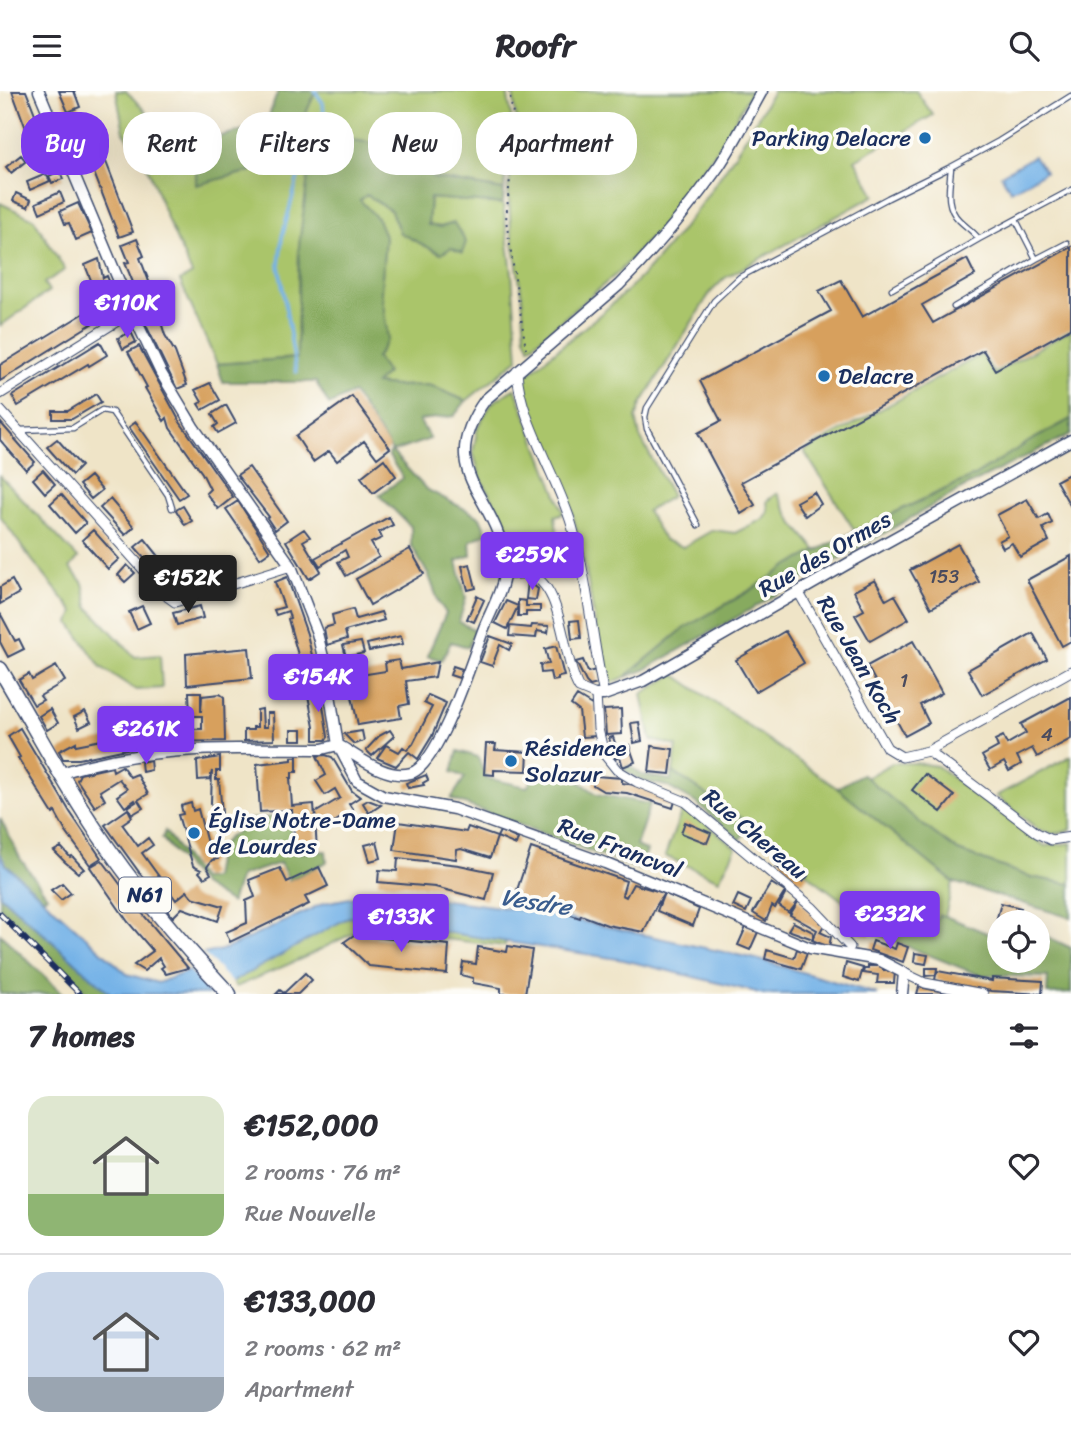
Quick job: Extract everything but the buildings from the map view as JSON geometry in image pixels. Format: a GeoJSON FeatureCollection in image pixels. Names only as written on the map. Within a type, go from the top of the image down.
{"type":"FeatureCollection","features":[{"type":"Feature","properties":{"kind":"main road","name":"N61"},"geometry":{"type":"LineString","coordinates":[[0,669],[60,774],[97,831],[194,957],[229,994]]}},
{"type":"Feature","properties":{"kind":"street","name":"Rue Francval"},"geometry":{"type":"LineString","coordinates":[[39,91],[132,312],[161,373],[194,428],[291,566],[317,633],[326,669],[338,745],[357,781],[384,796],[454,809],[605,863],[810,948],[879,960],[904,984]]}},
{"type":"Feature","properties":{"kind":"street"},"geometry":{"type":"LineString","coordinates":[[60,774],[153,752],[205,749],[323,749],[338,745],[386,772],[398,774],[412,773],[426,761],[453,713],[505,575],[501,539],[496,524],[469,477],[464,455],[467,428],[485,400],[619,285],[681,218],[720,164],[762,91]]}},
{"type":"Feature","properties":{"kind":"street"},"geometry":{"type":"LineString","coordinates":[[0,394],[132,312]]}},
{"type":"Feature","properties":{"kind":"street","name":"Rue Chereau"},"geometry":{"type":"LineString","coordinates":[[517,371],[521,402],[572,524],[600,695],[598,729],[604,754],[617,770],[637,782],[686,801],[813,908],[850,947]]}},
{"type":"Feature","properties":{"kind":"street"},"geometry":{"type":"LineString","coordinates":[[0,410],[175,602],[264,577],[291,566]]}},
{"type":"Feature","properties":{"kind":"street","name":"Rue des Ormes"},"geometry":{"type":"LineString","coordinates":[[600,695],[643,681],[1071,440]]}},
{"type":"Feature","properties":{"kind":"street"},"geometry":{"type":"LineString","coordinates":[[505,575],[527,573],[544,584],[556,608],[574,680],[579,688],[600,695]]}},
{"type":"Feature","properties":{"kind":"street","name":"Rue Jean Koch"},"geometry":{"type":"LineString","coordinates":[[799,593],[887,748],[902,757],[928,751],[1071,671]]}},
{"type":"Feature","properties":{"kind":"street"},"geometry":{"type":"LineString","coordinates":[[928,751],[1037,833],[1051,840],[1071,837]]}},
{"type":"Feature","properties":{"kind":"street"},"geometry":{"type":"LineString","coordinates":[[904,984],[925,983],[983,994]]}},
{"type":"Feature","properties":{"kind":"lane"},"geometry":{"type":"LineString","coordinates":[[698,525],[647,429],[645,417],[647,408],[714,301],[730,283],[740,277],[999,141],[1071,96]]}},
{"type":"Feature","properties":{"kind":"lane"},"geometry":{"type":"LineString","coordinates":[[951,167],[949,203],[958,220],[979,239]]}},
{"type":"Feature","properties":{"kind":"lane"},"geometry":{"type":"LineString","coordinates":[[892,289],[1071,190]]}},
{"type":"Feature","properties":{"kind":"lane"},"geometry":{"type":"LineString","coordinates":[[1016,220],[1036,259]]}},
{"type":"Feature","properties":{"kind":"lane"},"geometry":{"type":"LineString","coordinates":[[954,306],[1067,243]]}},
{"type":"Feature","properties":{"kind":"lane"},"geometry":{"type":"LineString","coordinates":[[20,430],[73,428],[102,410],[112,412],[168,495],[172,508]]}},
{"type":"Feature","properties":{"kind":"path"},"geometry":{"type":"LineString","coordinates":[[509,91],[515,125],[506,220],[522,313],[523,339],[529,360]]}},
{"type":"Feature","properties":{"kind":"green space"},"geometry":{"type":"Polygon","coordinates":[[[116,91],[126,91],[146,112],[123,112],[123,127],[116,91]]]}},
{"type":"Feature","properties":{"kind":"green space"},"geometry":{"type":"Polygon","coordinates":[[[278,91],[316,91],[306,112],[270,112],[278,91]]]}},
{"type":"Feature","properties":{"kind":"green space"},"geometry":{"type":"Polygon","coordinates":[[[316,91],[507,91],[510,112],[476,112],[476,175],[506,175],[504,190],[433,178],[430,175],[462,175],[462,112],[368,112],[368,175],[372,175],[299,245],[297,358],[217,364],[180,281],[192,274],[150,175],[196,175],[196,184],[236,175],[354,175],[354,112],[306,112],[316,91]]]}},
{"type":"Feature","properties":{"kind":"green space"},"geometry":{"type":"Polygon","coordinates":[[[513,91],[751,91],[724,140],[662,225],[620,271],[530,347],[525,337],[522,296],[511,229],[508,188],[511,175],[637,175],[637,112],[515,112],[513,91]]]}},
{"type":"Feature","properties":{"kind":"green space"},"geometry":{"type":"Polygon","coordinates":[[[773,91],[916,91],[933,115],[855,160],[875,195],[725,278],[710,293],[641,404],[636,418],[640,437],[672,496],[647,511],[664,540],[683,547],[713,530],[735,533],[763,519],[768,511],[767,501],[777,493],[793,523],[817,551],[683,629],[625,677],[605,686],[581,547],[569,502],[531,409],[524,377],[621,296],[668,247],[716,182],[773,91]]]}},
{"type":"Feature","properties":{"kind":"green space"},"geometry":{"type":"Polygon","coordinates":[[[236,132],[236,175],[196,185],[196,175],[222,175],[222,136],[236,132]]]}},
{"type":"Feature","properties":{"kind":"green space"},"geometry":{"type":"Polygon","coordinates":[[[354,140],[368,142],[368,175],[430,175],[433,178],[504,190],[503,204],[430,198],[428,225],[440,227],[454,223],[466,242],[462,253],[451,248],[441,254],[400,233],[391,211],[367,195],[360,200],[378,219],[385,236],[381,291],[388,339],[376,358],[387,373],[375,384],[429,385],[466,401],[454,416],[419,420],[430,439],[392,452],[426,489],[480,517],[487,533],[470,541],[471,555],[457,561],[466,598],[459,622],[475,630],[468,647],[451,642],[442,660],[427,656],[446,613],[411,545],[411,527],[379,495],[403,478],[388,455],[392,451],[353,393],[329,405],[316,382],[223,382],[217,364],[297,358],[299,245],[308,176],[354,175],[354,140]]]}},
{"type":"Feature","properties":{"kind":"green space"},"geometry":{"type":"Polygon","coordinates":[[[367,195],[391,211],[400,233],[440,227],[428,225],[430,198],[503,204],[512,273],[518,359],[466,401],[429,385],[374,384],[376,358],[388,338],[381,291],[385,236],[360,200],[367,195]]]}},
{"type":"Feature","properties":{"kind":"green space"},"geometry":{"type":"Polygon","coordinates":[[[0,203],[34,219],[65,270],[44,283],[49,291],[0,326],[0,203]]]}},
{"type":"Feature","properties":{"kind":"green space"},"geometry":{"type":"Polygon","coordinates":[[[1071,330],[1071,419],[974,476],[855,531],[804,451],[982,354],[994,373],[1071,330]]]}},
{"type":"Feature","properties":{"kind":"green space"},"geometry":{"type":"Polygon","coordinates":[[[515,388],[564,513],[555,516],[557,533],[545,539],[547,550],[513,555],[506,523],[481,479],[473,452],[478,426],[492,403],[515,388]]]}},
{"type":"Feature","properties":{"kind":"green space"},"geometry":{"type":"Polygon","coordinates":[[[1071,419],[1071,434],[967,486],[644,670],[625,677],[683,629],[789,565],[974,476],[1071,419]]]}},
{"type":"Feature","properties":{"kind":"green space"},"geometry":{"type":"Polygon","coordinates":[[[0,476],[78,558],[70,568],[83,583],[88,607],[135,657],[160,655],[162,688],[136,690],[101,667],[70,623],[74,612],[0,516],[0,476]]]}},
{"type":"Feature","properties":{"kind":"green space"},"geometry":{"type":"Polygon","coordinates":[[[674,674],[837,788],[953,882],[945,916],[939,915],[934,929],[843,901],[748,823],[673,772],[677,746],[651,740],[642,694],[674,674]]]}},
{"type":"Feature","properties":{"kind":"green space"},"geometry":{"type":"Polygon","coordinates":[[[458,751],[478,757],[486,778],[527,787],[541,767],[561,769],[597,794],[650,804],[636,846],[647,851],[640,870],[451,799],[465,777],[452,772],[458,751]]]}},
{"type":"Feature","properties":{"kind":"green space"},"geometry":{"type":"Polygon","coordinates":[[[1071,756],[1071,830],[1054,834],[1039,830],[996,796],[1071,756]]]}},
{"type":"Feature","properties":{"kind":"green space"},"geometry":{"type":"Polygon","coordinates":[[[892,763],[937,766],[1045,846],[1071,843],[1071,884],[1030,877],[958,851],[866,778],[892,763]]]}},
{"type":"Feature","properties":{"kind":"green space"},"geometry":{"type":"Polygon","coordinates":[[[629,765],[642,775],[671,780],[673,772],[749,823],[740,841],[698,804],[666,786],[640,780],[623,769],[629,765]]]}},
{"type":"Feature","properties":{"kind":"green space"},"geometry":{"type":"Polygon","coordinates":[[[862,774],[958,851],[1030,877],[1071,884],[1071,918],[953,882],[837,788],[862,774]]]}},
{"type":"Feature","properties":{"kind":"green space"},"geometry":{"type":"Polygon","coordinates":[[[684,805],[736,848],[719,880],[665,856],[684,805]]]}},
{"type":"Feature","properties":{"kind":"green space"},"geometry":{"type":"Polygon","coordinates":[[[290,815],[292,853],[326,851],[327,862],[289,880],[280,863],[240,876],[231,903],[202,885],[162,838],[165,831],[201,879],[213,878],[220,848],[246,820],[290,815]]]}},
{"type":"Feature","properties":{"kind":"green space"},"geometry":{"type":"Polygon","coordinates":[[[0,818],[20,858],[47,896],[43,898],[6,865],[0,854],[0,818]]]}},
{"type":"Feature","properties":{"kind":"green space"},"geometry":{"type":"Polygon","coordinates":[[[0,895],[111,994],[88,994],[0,907],[0,895]]]}},
{"type":"Feature","properties":{"kind":"green space"},"geometry":{"type":"Polygon","coordinates":[[[881,915],[933,929],[939,915],[945,916],[987,933],[987,973],[1050,973],[1050,938],[1071,948],[1071,993],[1047,994],[1048,977],[979,975],[876,934],[881,915]]]}},
{"type":"Feature","properties":{"kind":"green space"},"geometry":{"type":"Polygon","coordinates":[[[349,917],[507,941],[504,946],[361,929],[236,987],[232,982],[349,917]]]}},
{"type":"Feature","properties":{"kind":"green space"},"geometry":{"type":"Polygon","coordinates":[[[0,934],[63,994],[0,994],[0,934]]]}},
{"type":"Feature","properties":{"kind":"water"},"geometry":{"type":"Polygon","coordinates":[[[1034,156],[1045,172],[1011,191],[1001,175],[1034,156]]]}},
{"type":"Feature","properties":{"kind":"water","name":"Vesdre"},"geometry":{"type":"Polygon","coordinates":[[[0,854],[6,865],[127,974],[158,983],[189,971],[204,954],[226,949],[324,903],[366,895],[430,898],[538,912],[756,959],[877,994],[764,994],[624,960],[349,917],[232,982],[216,994],[111,994],[0,895],[0,854]]]}},
{"type":"Feature","properties":{"kind":"pier"},"geometry":{"type":"Polygon","coordinates":[[[204,954],[234,985],[222,994],[211,994],[189,971],[204,954]]]}},
{"type":"Feature","properties":{"kind":"waterway"},"geometry":{"type":"LineString","coordinates":[[296,372],[279,265],[282,237],[298,177],[324,114],[323,103],[315,91]]}},
{"type":"Feature","properties":{"kind":"railway"},"geometry":{"type":"LineString","coordinates":[[0,914],[80,994]]}},
{"type":"Feature","properties":{"kind":"place","name":"Parking Delacre"},"geometry":{"type":"Point","coordinates":[925,138]}},
{"type":"Feature","properties":{"kind":"place","name":"Delacre"},"geometry":{"type":"Point","coordinates":[824,376]}},
{"type":"Feature","properties":{"kind":"place","name":"Résidence Solazur"},"geometry":{"type":"Point","coordinates":[511,761]}},
{"type":"Feature","properties":{"kind":"place","name":"Église Notre-Dame de Lourdes"},"geometry":{"type":"Point","coordinates":[194,833]}}]}
